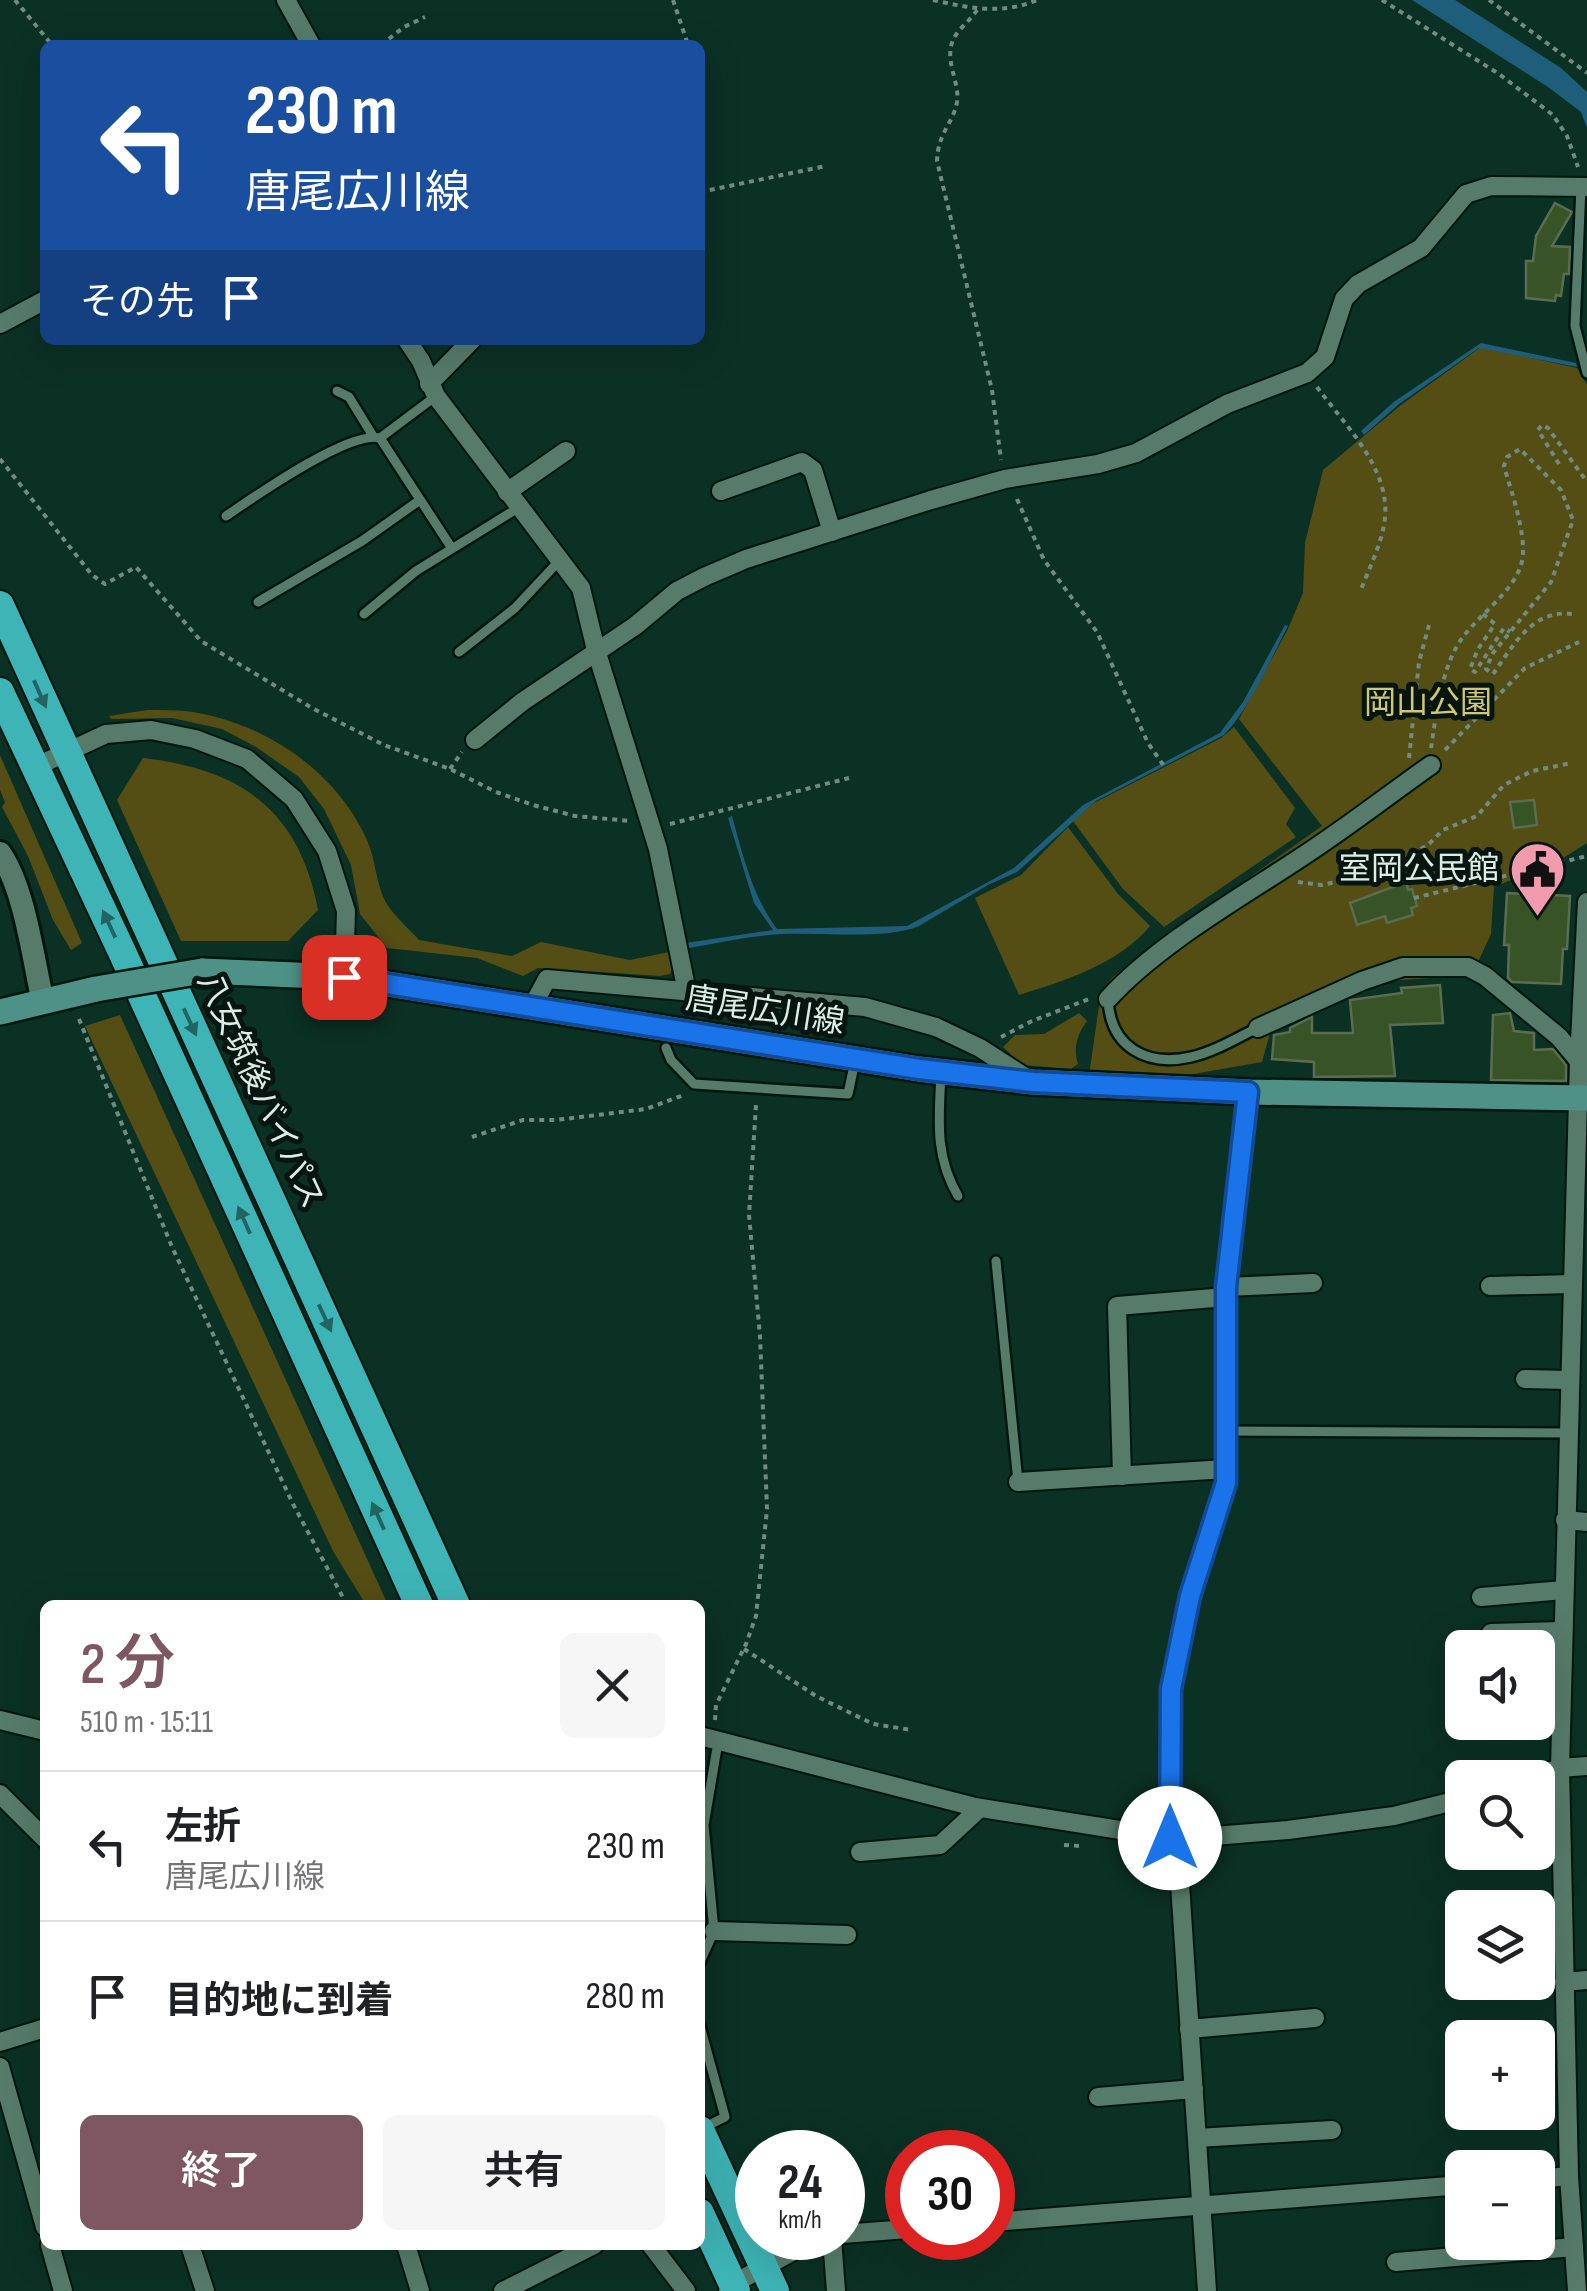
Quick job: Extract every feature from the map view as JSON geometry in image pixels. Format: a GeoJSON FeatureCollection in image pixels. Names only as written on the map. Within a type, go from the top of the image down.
{"type":"FeatureCollection","features":[{"type":"Feature","properties":{"kind":"highway","name":"八女筑後バイパス"},"geometry":{"type":"LineString","coordinates":[[0,606],[454,1600]]}},
{"type":"Feature","properties":{"kind":"highway","name":"八女筑後バイパス"},"geometry":{"type":"LineString","coordinates":[[0,692],[124,954],[416,1600]]}},
{"type":"Feature","properties":{"kind":"highway"},"geometry":{"type":"LineString","coordinates":[[707,2127],[769,2279]]}},
{"type":"Feature","properties":{"kind":"highway"},"geometry":{"type":"LineString","coordinates":[[705,2225],[732,2289]]}},
{"type":"Feature","properties":{"kind":"main road","name":"唐尾広川線"},"geometry":{"type":"LineString","coordinates":[[0,1012],[96,989],[202,971],[344,977],[1033,1082],[1248,1092],[1583,1097]]}},
{"type":"Feature","properties":{"kind":"street"},"geometry":{"type":"LineString","coordinates":[[286,0],[308,40]]}},
{"type":"Feature","properties":{"kind":"street"},"geometry":{"type":"LineString","coordinates":[[474,740],[635,626],[677,591],[704,576],[746,558],[1007,479],[1098,464],[1136,453],[1227,404],[1307,372],[1325,357],[1344,299],[1358,284],[1422,248],[1466,194],[1490,186],[1584,187]]}},
{"type":"Feature","properties":{"kind":"street"},"geometry":{"type":"LineString","coordinates":[[0,324],[40,303]]}},
{"type":"Feature","properties":{"kind":"street"},"geometry":{"type":"LineString","coordinates":[[411,345],[422,361],[432,390],[581,588],[596,650],[658,849],[687,992]]}},
{"type":"Feature","properties":{"kind":"street"},"geometry":{"type":"LineString","coordinates":[[432,390],[468,345]]}},
{"type":"Feature","properties":{"kind":"street"},"geometry":{"type":"LineString","coordinates":[[506,492],[566,451]]}},
{"type":"Feature","properties":{"kind":"street"},"geometry":{"type":"LineString","coordinates":[[721,491],[802,462],[813,470],[832,532]]}},
{"type":"Feature","properties":{"kind":"street"},"geometry":{"type":"LineString","coordinates":[[35,767],[106,734],[151,730],[194,739],[247,758],[294,800],[328,851],[346,912],[344,977]]}},
{"type":"Feature","properties":{"kind":"street"},"geometry":{"type":"LineString","coordinates":[[1108,999],[1126,979],[1429,766]]}},
{"type":"Feature","properties":{"kind":"street"},"geometry":{"type":"LineString","coordinates":[[0,853],[22,910],[43,1002]]}},
{"type":"Feature","properties":{"kind":"street"},"geometry":{"type":"LineString","coordinates":[[1577,2291],[1578,2240],[1569,2176],[1560,1768],[1569,1380],[1578,1322],[1572,1284],[1583,1097],[1579,1060],[1587,902]]}},
{"type":"Feature","properties":{"kind":"street"},"geometry":{"type":"LineString","coordinates":[[1258,1028],[1403,967],[1468,967],[1559,1037],[1579,1060]]}},
{"type":"Feature","properties":{"kind":"street"},"geometry":{"type":"LineString","coordinates":[[532,1007],[547,979],[865,1007],[936,1027],[980,1048],[1033,1082]]}},
{"type":"Feature","properties":{"kind":"street"},"geometry":{"type":"LineString","coordinates":[[1207,2291],[1173,1838],[1171,1689],[1190,1596],[1226,1483],[1226,1292],[1248,1092]]}},
{"type":"Feature","properties":{"kind":"street"},"geometry":{"type":"LineString","coordinates":[[1122,1476],[1117,1306],[1312,1283]]}},
{"type":"Feature","properties":{"kind":"street"},"geometry":{"type":"LineString","coordinates":[[1490,1286],[1572,1284]]}},
{"type":"Feature","properties":{"kind":"street"},"geometry":{"type":"LineString","coordinates":[[1525,1379],[1569,1380]]}},
{"type":"Feature","properties":{"kind":"street"},"geometry":{"type":"LineString","coordinates":[[1018,1482],[1226,1469]]}},
{"type":"Feature","properties":{"kind":"street"},"geometry":{"type":"LineString","coordinates":[[1566,1520],[1587,1522]]}},
{"type":"Feature","properties":{"kind":"street"},"geometry":{"type":"LineString","coordinates":[[1481,1597],[1564,1590]]}},
{"type":"Feature","properties":{"kind":"street"},"geometry":{"type":"LineString","coordinates":[[1555,1631],[1563,1631]]}},
{"type":"Feature","properties":{"kind":"street"},"geometry":{"type":"LineString","coordinates":[[0,1720],[40,1730]]}},
{"type":"Feature","properties":{"kind":"street"},"geometry":{"type":"LineString","coordinates":[[711,1740],[980,1808],[1173,1838],[1306,1828],[1394,1816],[1445,1803]]}},
{"type":"Feature","properties":{"kind":"street"},"geometry":{"type":"LineString","coordinates":[[1555,1770],[1587,1766]]}},
{"type":"Feature","properties":{"kind":"street"},"geometry":{"type":"LineString","coordinates":[[0,1794],[40,1835]]}},
{"type":"Feature","properties":{"kind":"street"},"geometry":{"type":"LineString","coordinates":[[860,1852],[940,1845],[980,1808]]}},
{"type":"Feature","properties":{"kind":"street"},"geometry":{"type":"LineString","coordinates":[[714,1931],[847,1935]]}},
{"type":"Feature","properties":{"kind":"street"},"geometry":{"type":"LineString","coordinates":[[1564,1982],[1587,1980]]}},
{"type":"Feature","properties":{"kind":"street"},"geometry":{"type":"LineString","coordinates":[[1190,2029],[1315,2018]]}},
{"type":"Feature","properties":{"kind":"street"},"geometry":{"type":"LineString","coordinates":[[0,2042],[40,2030]]}},
{"type":"Feature","properties":{"kind":"street"},"geometry":{"type":"LineString","coordinates":[[1,2076],[40,2210]]}},
{"type":"Feature","properties":{"kind":"street"},"geometry":{"type":"LineString","coordinates":[[1098,2097],[1194,2089]]}},
{"type":"Feature","properties":{"kind":"street"},"geometry":{"type":"LineString","coordinates":[[1197,2138],[1332,2130]]}},
{"type":"Feature","properties":{"kind":"street"},"geometry":{"type":"LineString","coordinates":[[1555,2177],[1569,2176]]}},
{"type":"Feature","properties":{"kind":"street"},"geometry":{"type":"LineString","coordinates":[[1015,2220],[1445,2186]]}},
{"type":"Feature","properties":{"kind":"street"},"geometry":{"type":"LineString","coordinates":[[1396,2262],[1578,2240]]}},
{"type":"Feature","properties":{"kind":"street"},"geometry":{"type":"LineString","coordinates":[[51,2250],[63,2291]]}},
{"type":"Feature","properties":{"kind":"street"},"geometry":{"type":"LineString","coordinates":[[192,2250],[205,2291]]}},
{"type":"Feature","properties":{"kind":"street"},"geometry":{"type":"LineString","coordinates":[[408,2250],[420,2291]]}},
{"type":"Feature","properties":{"kind":"street"},"geometry":{"type":"LineString","coordinates":[[503,2291],[584,2250]]}},
{"type":"Feature","properties":{"kind":"street"},"geometry":{"type":"LineString","coordinates":[[655,2250],[686,2291]]}},
{"type":"Feature","properties":{"kind":"street"},"geometry":{"type":"LineString","coordinates":[[732,2289],[769,2279],[791,2260]]}},
{"type":"Feature","properties":{"kind":"street"},"geometry":{"type":"LineString","coordinates":[[834,2260],[836,2291]]}},
{"type":"Feature","properties":{"kind":"lane"},"geometry":{"type":"LineString","coordinates":[[1584,187],[1575,326],[1587,372]]}},
{"type":"Feature","properties":{"kind":"lane"},"geometry":{"type":"LineString","coordinates":[[226,516],[286,476],[349,443],[376,437],[432,390]]}},
{"type":"Feature","properties":{"kind":"lane"},"geometry":{"type":"LineString","coordinates":[[337,391],[349,397],[451,548]]}},
{"type":"Feature","properties":{"kind":"lane"},"geometry":{"type":"LineString","coordinates":[[258,602],[362,541],[420,500]]}},
{"type":"Feature","properties":{"kind":"lane"},"geometry":{"type":"LineString","coordinates":[[364,614],[451,548],[518,508]]}},
{"type":"Feature","properties":{"kind":"lane"},"geometry":{"type":"LineString","coordinates":[[459,652],[515,608],[560,560]]}},
{"type":"Feature","properties":{"kind":"lane"},"geometry":{"type":"LineString","coordinates":[[1108,999],[1109,1019],[1120,1038],[1129,1048],[1148,1057],[1170,1060],[1195,1056],[1258,1028]]}},
{"type":"Feature","properties":{"kind":"lane"},"geometry":{"type":"LineString","coordinates":[[666,1048],[671,1060],[694,1084],[758,1090],[848,1094],[856,1058]]}},
{"type":"Feature","properties":{"kind":"lane"},"geometry":{"type":"LineString","coordinates":[[941,1071],[940,1151],[958,1196]]}},
{"type":"Feature","properties":{"kind":"lane"},"geometry":{"type":"LineString","coordinates":[[996,1261],[1018,1482]]}},
{"type":"Feature","properties":{"kind":"lane"},"geometry":{"type":"LineString","coordinates":[[1226,1431],[1568,1433]]}},
{"type":"Feature","properties":{"kind":"lane"},"geometry":{"type":"LineString","coordinates":[[705,1813],[711,1740]]}},
{"type":"Feature","properties":{"kind":"lane"},"geometry":{"type":"LineString","coordinates":[[705,1836],[714,1931],[705,1951]]}},
{"type":"Feature","properties":{"kind":"lane"},"geometry":{"type":"LineString","coordinates":[[705,2044],[725,2117],[707,2127]]}},
{"type":"Feature","properties":{"kind":"path"},"geometry":{"type":"LineString","coordinates":[[15,0],[48,40]]}},
{"type":"Feature","properties":{"kind":"path"},"geometry":{"type":"LineString","coordinates":[[673,0],[687,40]]}},
{"type":"Feature","properties":{"kind":"path"},"geometry":{"type":"LineString","coordinates":[[933,0],[977,10],[1004,9],[1037,0]]}},
{"type":"Feature","properties":{"kind":"path"},"geometry":{"type":"LineString","coordinates":[[1382,0],[1500,74],[1554,116],[1572,149],[1584,187]]}},
{"type":"Feature","properties":{"kind":"path"},"geometry":{"type":"LineString","coordinates":[[1488,0],[1587,73]]}},
{"type":"Feature","properties":{"kind":"path"},"geometry":{"type":"LineString","coordinates":[[977,10],[953,38],[951,68],[957,90],[956,106],[938,142],[937,161],[992,390],[1007,479],[1044,560],[1097,632],[1148,743],[1166,769]]}},
{"type":"Feature","properties":{"kind":"path"},"geometry":{"type":"LineString","coordinates":[[387,40],[404,26],[425,17]]}},
{"type":"Feature","properties":{"kind":"path"},"geometry":{"type":"LineString","coordinates":[[705,191],[826,166]]}},
{"type":"Feature","properties":{"kind":"path"},"geometry":{"type":"LineString","coordinates":[[1307,372],[1378,472],[1385,503],[1384,525],[1360,592]]}},
{"type":"Feature","properties":{"kind":"path"},"geometry":{"type":"LineString","coordinates":[[1559,464],[1538,430],[1542,425],[1587,482]]}},
{"type":"Feature","properties":{"kind":"path"},"geometry":{"type":"LineString","coordinates":[[1429,766],[1440,694],[1460,641],[1521,565],[1523,545],[1504,466],[1507,457],[1520,449],[1561,490],[1572,520],[1551,582],[1493,652],[1486,670],[1493,674],[1533,622],[1572,614]]}},
{"type":"Feature","properties":{"kind":"path"},"geometry":{"type":"LineString","coordinates":[[0,459],[92,575],[106,584],[136,568],[201,641],[234,663],[384,745],[450,769],[496,792],[575,816],[670,824],[849,778]]}},
{"type":"Feature","properties":{"kind":"path"},"geometry":{"type":"LineString","coordinates":[[1483,614],[1495,624],[1470,669],[1475,672],[1504,628],[1510,632]]}},
{"type":"Feature","properties":{"kind":"path"},"geometry":{"type":"LineString","coordinates":[[1408,782],[1419,662],[1430,625]]}},
{"type":"Feature","properties":{"kind":"path"},"geometry":{"type":"LineString","coordinates":[[1429,766],[1517,674],[1580,642]]}},
{"type":"Feature","properties":{"kind":"path"},"geometry":{"type":"LineString","coordinates":[[450,769],[458,756]]}},
{"type":"Feature","properties":{"kind":"path"},"geometry":{"type":"LineString","coordinates":[[1276,874],[1280,880],[1322,885],[1361,876],[1400,861],[1443,830],[1477,816],[1504,784],[1532,771],[1571,763]]}},
{"type":"Feature","properties":{"kind":"path"},"geometry":{"type":"LineString","coordinates":[[1414,898],[1587,856]]}},
{"type":"Feature","properties":{"kind":"path"},"geometry":{"type":"LineString","coordinates":[[980,1048],[1087,999],[1108,999]]}},
{"type":"Feature","properties":{"kind":"path"},"geometry":{"type":"LineString","coordinates":[[78,1018],[172,1247],[294,1504],[344,1600]]}},
{"type":"Feature","properties":{"kind":"path"},"geometry":{"type":"LineString","coordinates":[[472,1137],[524,1120],[646,1109],[684,1096],[701,1085]]}},
{"type":"Feature","properties":{"kind":"path"},"geometry":{"type":"LineString","coordinates":[[711,1740],[716,1704],[756,1616],[767,1509],[760,1336],[749,1215],[758,1090]]}},
{"type":"Feature","properties":{"kind":"path"},"geometry":{"type":"LineString","coordinates":[[744,1649],[873,1724],[912,1730]]}},
{"type":"Feature","properties":{"kind":"green space","name":"岡山公園"},"geometry":{"type":"Polygon","coordinates":[[[1481,347],[1577,368],[1587,384],[1587,843],[1560,860],[1494,887],[1491,934],[1472,975],[1389,981],[1270,1033],[1262,1062],[1171,1078],[1089,1075],[1101,992],[1113,977],[1322,826],[1239,719],[1303,593],[1305,543],[1323,470],[1401,405],[1481,347]]]}},
{"type":"Feature","properties":{"kind":"green space"},"geometry":{"type":"Polygon","coordinates":[[[147,710],[193,712],[247,727],[318,772],[354,815],[367,840],[387,904],[419,940],[512,956],[541,942],[630,960],[674,951],[676,960],[670,974],[538,968],[523,976],[477,958],[387,948],[360,914],[351,865],[324,809],[299,777],[222,729],[172,718],[109,716],[147,710]]]}},
{"type":"Feature","properties":{"kind":"green space"},"geometry":{"type":"Polygon","coordinates":[[[1234,727],[1295,808],[1286,824],[1296,837],[1164,927],[1123,889],[1073,821],[1094,803],[1221,738],[1234,727]]]}},
{"type":"Feature","properties":{"kind":"green space"},"geometry":{"type":"Polygon","coordinates":[[[0,755],[82,943],[71,950],[53,920],[28,856],[2,807],[5,802],[0,790],[0,755]]]}},
{"type":"Feature","properties":{"kind":"green space"},"geometry":{"type":"Polygon","coordinates":[[[143,758],[209,772],[260,801],[280,821],[309,875],[318,910],[288,941],[181,941],[117,800],[143,758]]]}},
{"type":"Feature","properties":{"kind":"green space"},"geometry":{"type":"Polygon","coordinates":[[[1068,827],[1118,894],[1150,926],[1107,961],[1019,995],[975,898],[1021,875],[1068,827]]]}},
{"type":"Feature","properties":{"kind":"green space"},"geometry":{"type":"Polygon","coordinates":[[[1079,1013],[1087,1021],[1077,1041],[1078,1064],[1071,1069],[1022,1065],[1003,1047],[1015,1035],[1044,1034],[1079,1013]]]}},
{"type":"Feature","properties":{"kind":"green space"},"geometry":{"type":"Polygon","coordinates":[[[120,1015],[386,1600],[363,1600],[333,1551],[85,1026],[120,1015]]]}},
{"type":"Feature","properties":{"kind":"water"},"geometry":{"type":"Polygon","coordinates":[[[1412,0],[1455,0],[1561,68],[1587,92],[1587,128],[1581,112],[1548,87],[1412,0]]]}},
{"type":"Feature","properties":{"kind":"water"},"geometry":{"type":"Polygon","coordinates":[[[1481,343],[1576,363],[1577,367],[1479,348],[1399,404],[1364,435],[1361,431],[1395,401],[1481,343]]]}},
{"type":"Feature","properties":{"kind":"water"},"geometry":{"type":"Polygon","coordinates":[[[1285,625],[1288,626],[1259,683],[1224,735],[1096,801],[1017,872],[919,926],[871,934],[769,935],[689,948],[686,943],[773,930],[754,903],[728,818],[732,816],[755,889],[777,929],[907,926],[1014,868],[1083,805],[1220,733],[1243,702],[1285,625]]]}},
{"type":"Feature","properties":{"kind":"building"},"geometry":{"type":"Polygon","coordinates":[[[1555,203],[1572,212],[1552,246],[1570,247],[1569,274],[1564,274],[1561,296],[1556,295],[1555,301],[1526,298],[1526,261],[1533,261],[1536,236],[1555,203]]]}},
{"type":"Feature","properties":{"kind":"building"},"geometry":{"type":"Polygon","coordinates":[[[1534,800],[1537,825],[1514,828],[1510,802],[1534,800]]]}},
{"type":"Feature","properties":{"kind":"building"},"geometry":{"type":"Polygon","coordinates":[[[1406,882],[1417,906],[1411,908],[1413,915],[1387,923],[1385,916],[1357,925],[1350,903],[1406,882]]]}},
{"type":"Feature","properties":{"kind":"building"},"geometry":{"type":"Polygon","coordinates":[[[1507,893],[1570,896],[1561,984],[1512,982],[1508,978],[1509,945],[1504,945],[1507,893]]]}},
{"type":"Feature","properties":{"kind":"building"},"geometry":{"type":"Polygon","coordinates":[[[1440,985],[1443,1023],[1390,1025],[1395,1076],[1314,1077],[1314,1062],[1272,1059],[1274,1035],[1290,1032],[1290,1028],[1312,1017],[1312,1033],[1353,1033],[1350,1000],[1402,993],[1401,988],[1440,985]]]}},
{"type":"Feature","properties":{"kind":"building"},"geometry":{"type":"Polygon","coordinates":[[[1510,1013],[1514,1031],[1534,1033],[1534,1050],[1553,1049],[1566,1065],[1566,1081],[1491,1080],[1493,1015],[1510,1013]]]}},
{"type":"Feature","properties":{"kind":"place","name":"室岡公民館"},"geometry":{"type":"Point","coordinates":[1538,918]}},
{"type":"Feature","properties":{"kind":"route"},"geometry":{"type":"LineString","coordinates":[[344,977],[919,1069],[1033,1082],[1248,1092],[1226,1287],[1226,1483],[1190,1596],[1171,1689],[1170,1838]]}}]}
